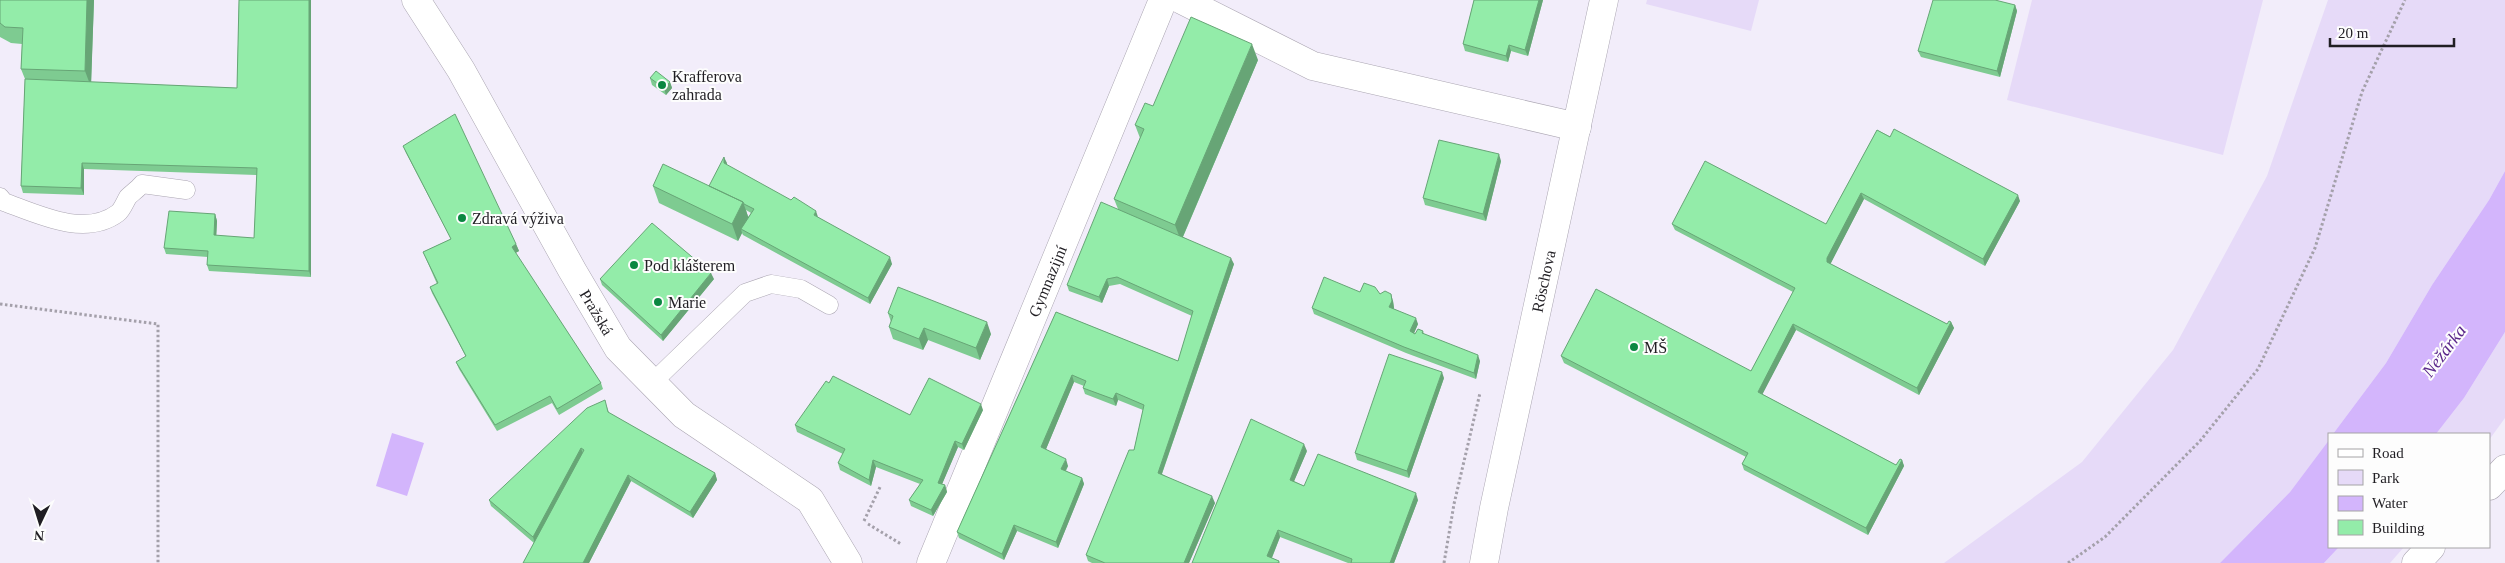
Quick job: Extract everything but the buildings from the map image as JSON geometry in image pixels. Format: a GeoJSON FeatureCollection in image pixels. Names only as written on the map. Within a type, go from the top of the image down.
{"type":"FeatureCollection","features":[{"type":"Feature","properties":{"kind":"street","name":"Pražská"},"geometry":{"type":"LineString","coordinates":[[416,0],[461,70],[572,270],[618,348],[684,415],[810,500],[848,563]]}},
{"type":"Feature","properties":{"kind":"street","name":"Gymnazijní"},"geometry":{"type":"LineString","coordinates":[[932,563],[1163,0]]}},
{"type":"Feature","properties":{"kind":"street"},"geometry":{"type":"LineString","coordinates":[[1182,0],[1313,66],[1577,127]]}},
{"type":"Feature","properties":{"kind":"street","name":"Röschova"},"geometry":{"type":"LineString","coordinates":[[1484,563],[1494,508],[1604,0]]}},
{"type":"Feature","properties":{"kind":"street"},"geometry":{"type":"LineString","coordinates":[[2490,485],[2505,469]]}},
{"type":"Feature","properties":{"kind":"street"},"geometry":{"type":"LineString","coordinates":[[2416,563],[2430,548]]}},
{"type":"Feature","properties":{"kind":"lane"},"geometry":{"type":"LineString","coordinates":[[0,197],[4,202],[72,224],[96,223],[118,213],[129,196],[142,184],[186,190]]}},
{"type":"Feature","properties":{"kind":"lane"},"geometry":{"type":"LineString","coordinates":[[652,383],[745,292],[771,284],[800,289],[829,304]]}},
{"type":"Feature","properties":{"kind":"path"},"geometry":{"type":"LineString","coordinates":[[2068,563],[2104,537],[2200,441],[2258,370],[2314,248],[2362,92],[2405,0]]}},
{"type":"Feature","properties":{"kind":"path"},"geometry":{"type":"LineString","coordinates":[[0,304],[158,324],[158,563]]}},
{"type":"Feature","properties":{"kind":"path"},"geometry":{"type":"LineString","coordinates":[[881,485],[864,521],[909,549]]}},
{"type":"Feature","properties":{"kind":"green space"},"geometry":{"type":"Polygon","coordinates":[[[1647,0],[1759,0],[1751,31],[1646,4],[1647,0]]]}},
{"type":"Feature","properties":{"kind":"green space"},"geometry":{"type":"Polygon","coordinates":[[[2032,0],[2263,0],[2223,155],[2007,100],[2032,0]]]}},
{"type":"Feature","properties":{"kind":"green space"},"geometry":{"type":"Polygon","coordinates":[[[2328,0],[2505,0],[2505,171],[2489,200],[2432,285],[2386,363],[2334,433],[2328,433],[2328,441],[2290,492],[2220,563],[1944,563],[2082,462],[2173,350],[2267,176],[2328,0]]]}},
{"type":"Feature","properties":{"kind":"green space"},"geometry":{"type":"Polygon","coordinates":[[[2505,332],[2505,418],[2490,439],[2490,433],[2437,433],[2464,398],[2505,332]]]}},
{"type":"Feature","properties":{"kind":"green space"},"geometry":{"type":"Polygon","coordinates":[[[2338,548],[2403,548],[2390,563],[2324,563],[2338,548]]]}},
{"type":"Feature","properties":{"kind":"water","name":"Nežárka"},"geometry":{"type":"Polygon","coordinates":[[[2505,171],[2505,332],[2464,398],[2437,433],[2334,433],[2386,363],[2432,285],[2489,200],[2505,171]]]}},
{"type":"Feature","properties":{"kind":"water"},"geometry":{"type":"Polygon","coordinates":[[[392,433],[424,443],[407,496],[376,486],[392,433]]]}},
{"type":"Feature","properties":{"kind":"water"},"geometry":{"type":"Polygon","coordinates":[[[2328,441],[2328,548],[2338,548],[2324,563],[2220,563],[2290,492],[2328,441]]]}},
{"type":"Feature","properties":{"kind":"place","name":"Krafferova zahrada"},"geometry":{"type":"Point","coordinates":[662,85]}},
{"type":"Feature","properties":{"kind":"place","name":"Zdravá výživa"},"geometry":{"type":"Point","coordinates":[462,218]}},
{"type":"Feature","properties":{"kind":"place","name":"Pod klášterem"},"geometry":{"type":"Point","coordinates":[634,265]}},
{"type":"Feature","properties":{"kind":"place","name":"Marie"},"geometry":{"type":"Point","coordinates":[658,302]}},
{"type":"Feature","properties":{"kind":"place","name":"MŠ"},"geometry":{"type":"Point","coordinates":[1634,347]}}]}
